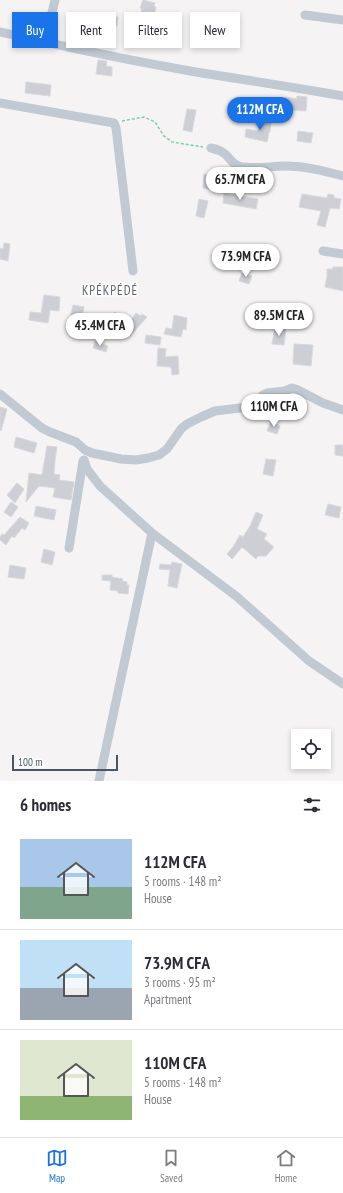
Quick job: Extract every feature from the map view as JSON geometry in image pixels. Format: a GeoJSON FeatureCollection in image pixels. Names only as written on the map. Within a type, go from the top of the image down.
{"type":"FeatureCollection","features":[{"type":"Feature","properties":{"kind":"street"},"geometry":{"type":"LineString","coordinates":[[52,12],[55,0]]}},
{"type":"Feature","properties":{"kind":"street"},"geometry":{"type":"LineString","coordinates":[[305,15],[343,20]]}},
{"type":"Feature","properties":{"kind":"street"},"geometry":{"type":"LineString","coordinates":[[0,32],[12,35]]}},
{"type":"Feature","properties":{"kind":"street"},"geometry":{"type":"LineString","coordinates":[[58,45],[196,72],[343,96]]}},
{"type":"Feature","properties":{"kind":"street"},"geometry":{"type":"LineString","coordinates":[[0,103],[114,123],[116,128],[133,271]]}},
{"type":"Feature","properties":{"kind":"street"},"geometry":{"type":"LineString","coordinates":[[211,148],[220,150],[232,163],[239,166],[250,168],[298,166],[314,168],[343,176]]}},
{"type":"Feature","properties":{"kind":"street"},"geometry":{"type":"LineString","coordinates":[[323,251],[343,254]]}},
{"type":"Feature","properties":{"kind":"street"},"geometry":{"type":"LineString","coordinates":[[0,394],[42,428],[76,442],[85,450],[92,453],[121,459],[136,460],[159,455],[167,449],[176,435],[187,424],[215,411],[248,407],[254,404],[262,395],[267,393],[286,391],[292,388],[300,390],[323,403],[343,410]]}},
{"type":"Feature","properties":{"kind":"street"},"geometry":{"type":"LineString","coordinates":[[69,548],[85,450]]}},
{"type":"Feature","properties":{"kind":"street"},"geometry":{"type":"LineString","coordinates":[[84,460],[87,469],[100,486],[152,533],[236,596],[309,661],[343,684]]}},
{"type":"Feature","properties":{"kind":"street"},"geometry":{"type":"LineString","coordinates":[[99,781],[152,533]]}},
{"type":"Feature","properties":{"kind":"path"},"geometry":{"type":"LineString","coordinates":[[112,123],[144,117],[155,122],[164,136],[172,142],[211,148]]}},
{"type":"Feature","properties":{"kind":"building"},"geometry":{"type":"Polygon","coordinates":[[[143,0],[155,3],[154,6],[156,7],[155,12],[141,12],[142,9],[140,8],[143,0]]]}},
{"type":"Feature","properties":{"kind":"building"},"geometry":{"type":"Polygon","coordinates":[[[116,17],[118,17],[116,26],[116,17]]]}},
{"type":"Feature","properties":{"kind":"building"},"geometry":{"type":"Polygon","coordinates":[[[98,60],[107,61],[106,66],[112,67],[112,76],[96,74],[98,60]]]}},
{"type":"Feature","properties":{"kind":"building"},"geometry":{"type":"Polygon","coordinates":[[[26,82],[51,85],[50,96],[25,93],[26,82]]]}},
{"type":"Feature","properties":{"kind":"building"},"geometry":{"type":"Polygon","coordinates":[[[297,96],[307,97],[306,111],[283,110],[285,97],[297,99],[297,96]]]}},
{"type":"Feature","properties":{"kind":"building"},"geometry":{"type":"Polygon","coordinates":[[[187,109],[196,110],[192,132],[183,130],[187,109]]]}},
{"type":"Feature","properties":{"kind":"building"},"geometry":{"type":"Polygon","coordinates":[[[260,117],[271,120],[267,142],[245,137],[246,129],[258,131],[260,117]]]}},
{"type":"Feature","properties":{"kind":"building"},"geometry":{"type":"Polygon","coordinates":[[[298,131],[313,133],[311,143],[297,141],[298,131]]]}},
{"type":"Feature","properties":{"kind":"building"},"geometry":{"type":"Polygon","coordinates":[[[204,174],[213,176],[212,179],[218,180],[216,190],[203,188],[204,174]]]}},
{"type":"Feature","properties":{"kind":"building"},"geometry":{"type":"Polygon","coordinates":[[[224,193],[258,199],[256,209],[223,203],[224,193]]]}},
{"type":"Feature","properties":{"kind":"building"},"geometry":{"type":"Polygon","coordinates":[[[302,194],[327,198],[328,194],[334,195],[334,198],[341,199],[339,209],[330,208],[325,227],[317,225],[321,211],[299,207],[302,194]]]}},
{"type":"Feature","properties":{"kind":"building"},"geometry":{"type":"Polygon","coordinates":[[[199,199],[208,201],[204,218],[196,216],[199,199]]]}},
{"type":"Feature","properties":{"kind":"building"},"geometry":{"type":"Polygon","coordinates":[[[4,243],[10,244],[8,261],[0,259],[0,248],[3,249],[4,243]]]}},
{"type":"Feature","properties":{"kind":"building"},"geometry":{"type":"Polygon","coordinates":[[[333,267],[343,267],[343,291],[325,287],[327,269],[333,269],[333,267]]]}},
{"type":"Feature","properties":{"kind":"building"},"geometry":{"type":"Polygon","coordinates":[[[242,273],[252,276],[249,284],[239,281],[242,273]]]}},
{"type":"Feature","properties":{"kind":"building"},"geometry":{"type":"Polygon","coordinates":[[[44,295],[60,297],[59,311],[50,310],[48,323],[29,320],[30,312],[41,313],[44,295]]]}},
{"type":"Feature","properties":{"kind":"building"},"geometry":{"type":"Polygon","coordinates":[[[73,305],[84,307],[81,321],[70,318],[73,305]]]}},
{"type":"Feature","properties":{"kind":"building"},"geometry":{"type":"Polygon","coordinates":[[[115,312],[128,325],[136,313],[147,317],[130,336],[121,328],[108,321],[111,316],[113,317],[115,312]]]}},
{"type":"Feature","properties":{"kind":"building"},"geometry":{"type":"Polygon","coordinates":[[[174,315],[187,318],[186,330],[183,329],[181,337],[164,334],[166,328],[172,329],[174,315]]]}},
{"type":"Feature","properties":{"kind":"building"},"geometry":{"type":"Polygon","coordinates":[[[275,328],[286,329],[284,345],[272,344],[275,328]]]}},
{"type":"Feature","properties":{"kind":"building"},"geometry":{"type":"Polygon","coordinates":[[[146,335],[161,337],[160,345],[145,343],[146,335]]]}},
{"type":"Feature","properties":{"kind":"building"},"geometry":{"type":"Polygon","coordinates":[[[95,341],[108,346],[106,352],[93,348],[95,341]]]}},
{"type":"Feature","properties":{"kind":"building"},"geometry":{"type":"Polygon","coordinates":[[[294,344],[313,345],[311,366],[293,364],[294,344]]]}},
{"type":"Feature","properties":{"kind":"building"},"geometry":{"type":"Polygon","coordinates":[[[158,348],[166,349],[165,357],[178,356],[179,374],[172,375],[171,367],[157,366],[158,348]]]}},
{"type":"Feature","properties":{"kind":"building"},"geometry":{"type":"Polygon","coordinates":[[[0,407],[7,409],[1,431],[0,430],[0,407]]]}},
{"type":"Feature","properties":{"kind":"building"},"geometry":{"type":"Polygon","coordinates":[[[271,421],[280,426],[277,434],[267,431],[271,421]]]}},
{"type":"Feature","properties":{"kind":"building"},"geometry":{"type":"Polygon","coordinates":[[[16,437],[37,443],[34,453],[14,447],[16,437]]]}},
{"type":"Feature","properties":{"kind":"building"},"geometry":{"type":"Polygon","coordinates":[[[335,445],[343,445],[343,456],[335,455],[335,445]]]}},
{"type":"Feature","properties":{"kind":"building"},"geometry":{"type":"Polygon","coordinates":[[[47,446],[57,447],[54,474],[60,475],[59,480],[74,482],[71,500],[53,497],[55,488],[39,486],[26,502],[29,473],[42,475],[47,446]]]}},
{"type":"Feature","properties":{"kind":"building"},"geometry":{"type":"Polygon","coordinates":[[[266,459],[276,460],[273,476],[263,474],[266,459]]]}},
{"type":"Feature","properties":{"kind":"building"},"geometry":{"type":"Polygon","coordinates":[[[17,483],[24,489],[15,503],[7,495],[17,483]]]}},
{"type":"Feature","properties":{"kind":"building"},"geometry":{"type":"Polygon","coordinates":[[[11,502],[18,507],[11,517],[4,512],[11,502]]]}},
{"type":"Feature","properties":{"kind":"building"},"geometry":{"type":"Polygon","coordinates":[[[328,504],[341,507],[339,518],[325,515],[328,504]]]}},
{"type":"Feature","properties":{"kind":"building"},"geometry":{"type":"Polygon","coordinates":[[[36,506],[56,510],[54,520],[34,516],[36,506]]]}},
{"type":"Feature","properties":{"kind":"building"},"geometry":{"type":"Polygon","coordinates":[[[256,512],[263,515],[257,529],[267,534],[264,539],[274,547],[266,556],[258,556],[256,559],[242,547],[232,559],[227,554],[240,535],[243,537],[256,512]]]}},
{"type":"Feature","properties":{"kind":"building"},"geometry":{"type":"Polygon","coordinates":[[[20,517],[29,523],[25,530],[22,528],[14,538],[12,536],[6,545],[0,540],[0,537],[2,534],[4,535],[20,517]]]}},
{"type":"Feature","properties":{"kind":"building"},"geometry":{"type":"Polygon","coordinates":[[[44,549],[55,552],[52,565],[41,562],[44,549]]]}},
{"type":"Feature","properties":{"kind":"building"},"geometry":{"type":"Polygon","coordinates":[[[172,562],[182,564],[177,588],[168,586],[170,570],[159,569],[160,564],[171,565],[172,562]]]}},
{"type":"Feature","properties":{"kind":"building"},"geometry":{"type":"Polygon","coordinates":[[[10,565],[26,568],[24,579],[8,577],[10,565]]]}},
{"type":"Feature","properties":{"kind":"building"},"geometry":{"type":"Polygon","coordinates":[[[102,575],[112,575],[112,577],[123,579],[122,581],[127,582],[127,585],[129,585],[128,594],[110,590],[111,581],[102,580],[102,575]]]}},
{"type":"Feature","properties":{"kind":"district","name":"KPÉKPÉDÉ"},"geometry":{"type":"Point","coordinates":[110,290]}}]}
